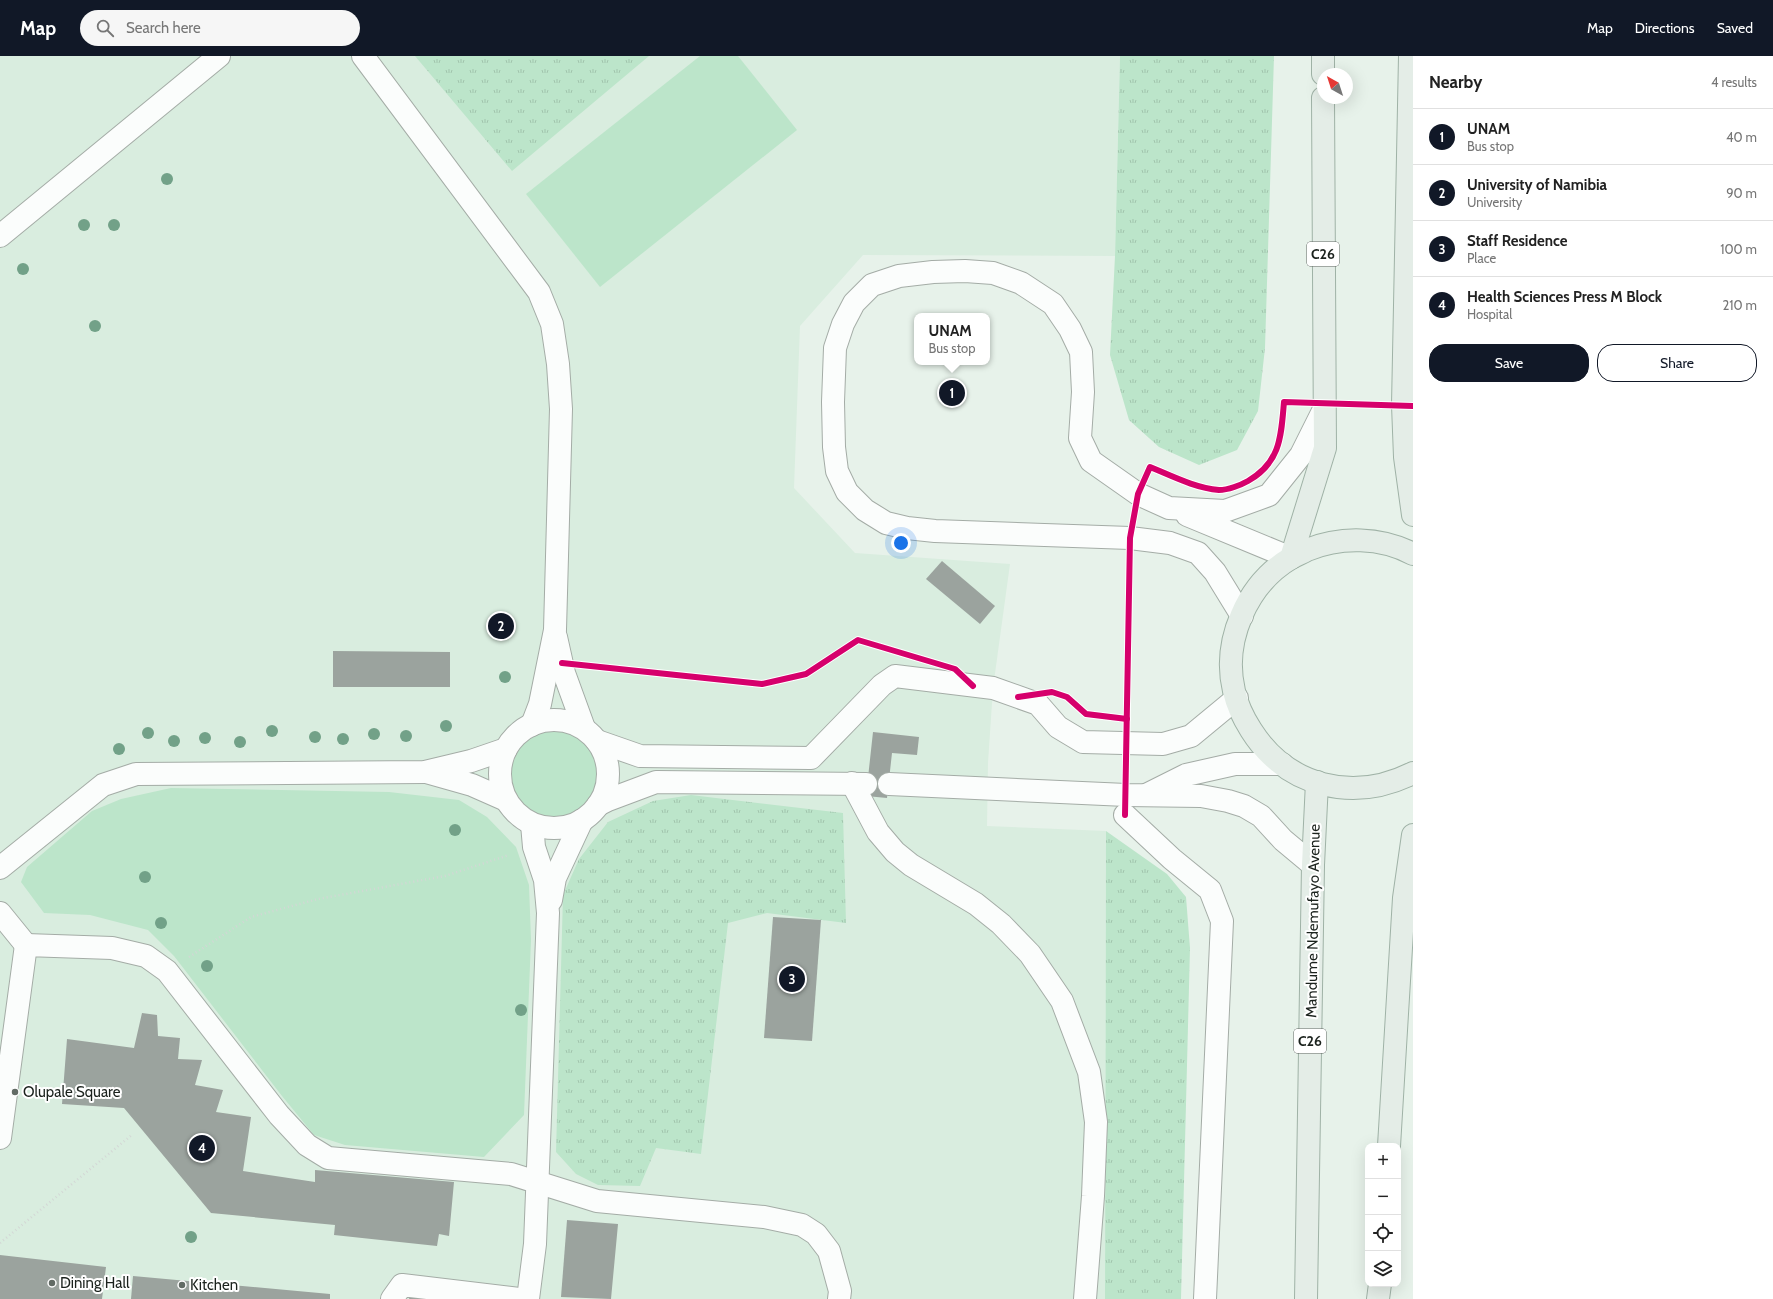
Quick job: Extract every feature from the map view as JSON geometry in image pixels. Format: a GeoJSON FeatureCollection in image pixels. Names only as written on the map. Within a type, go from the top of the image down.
{"type":"FeatureCollection","features":[{"type":"Feature","properties":{"kind":"main road"},"geometry":{"type":"LineString","coordinates":[[1323,56],[1323,68]]}},
{"type":"Feature","properties":{"kind":"main road"},"geometry":{"type":"LineString","coordinates":[[1410,56],[1403,405],[1405,457],[1413,515]]}},
{"type":"Feature","properties":{"kind":"main road","name":"C26"},"geometry":{"type":"LineString","coordinates":[[1291,558],[1325,448],[1323,104]]}},
{"type":"Feature","properties":{"kind":"main road"},"geometry":{"type":"LineString","coordinates":[[1413,554],[1385,543],[1360,540],[1319,545],[1291,558],[1267,577],[1248,602],[1236,630],[1231,661],[1236,698],[1245,719],[1261,746],[1282,764],[1301,777],[1336,787],[1362,788],[1388,784],[1413,774]]}},
{"type":"Feature","properties":{"kind":"main road","name":"Mandume Ndemufayo Avenue"},"geometry":{"type":"LineString","coordinates":[[1306,1299],[1313,865],[1317,782]]}},
{"type":"Feature","properties":{"kind":"main road"},"geometry":{"type":"LineString","coordinates":[[1389,1143],[1404,898],[1413,835]]}},
{"type":"Feature","properties":{"kind":"main road"},"geometry":{"type":"LineString","coordinates":[[1378,1299],[1380,1287]]}},
{"type":"Feature","properties":{"kind":"lane"},"geometry":{"type":"LineString","coordinates":[[0,236],[219,56]]}},
{"type":"Feature","properties":{"kind":"lane"},"geometry":{"type":"LineString","coordinates":[[363,56],[540,292],[552,324],[558,364],[561,409],[555,630],[540,704],[532,725]]}},
{"type":"Feature","properties":{"kind":"lane"},"geometry":{"type":"LineString","coordinates":[[1242,616],[1215,572],[1198,553],[1170,543],[1130,538],[928,530],[886,523],[865,510],[847,492],[837,471],[834,447],[833,402],[835,348],[843,324],[854,303],[872,285],[899,276],[933,272],[965,271],[993,273],[1027,287],[1053,304],[1070,329],[1081,352],[1083,392],[1080,438],[1091,461],[1138,494],[1291,558]]}},
{"type":"Feature","properties":{"kind":"lane"},"geometry":{"type":"LineString","coordinates":[[1169,508],[1225,512],[1269,495],[1301,455],[1324,409]]}},
{"type":"Feature","properties":{"kind":"lane"},"geometry":{"type":"LineString","coordinates":[[548,913],[555,878],[590,813],[605,793],[608,775],[606,757],[590,735],[564,673],[555,630]]}},
{"type":"Feature","properties":{"kind":"lane"},"geometry":{"type":"LineString","coordinates":[[1236,698],[1191,736],[1163,744],[1083,742],[1058,727],[1038,704],[993,688],[894,676],[882,685],[811,758],[640,756],[590,735],[567,721],[549,720],[532,725],[517,735],[506,749],[500,766],[500,784],[506,800],[517,814],[532,824],[549,828],[566,826],[615,797],[656,782],[870,784],[1201,796],[1228,801],[1244,806],[1262,816],[1283,840],[1313,865]]}},
{"type":"Feature","properties":{"kind":"lane"},"geometry":{"type":"LineString","coordinates":[[0,868],[103,784],[136,774],[425,772],[471,761],[506,749]]}},
{"type":"Feature","properties":{"kind":"lane"},"geometry":{"type":"LineString","coordinates":[[1145,795],[1186,775],[1235,764],[1282,764]]}},
{"type":"Feature","properties":{"kind":"lane"},"geometry":{"type":"LineString","coordinates":[[425,772],[472,785],[506,800]]}},
{"type":"Feature","properties":{"kind":"lane"},"geometry":{"type":"LineString","coordinates":[[870,784],[878,832],[894,852],[911,865],[976,904],[1002,924],[1030,954],[1062,1001],[1090,1072],[1096,1122],[1093,1196],[1085,1299]]}},
{"type":"Feature","properties":{"kind":"lane"},"geometry":{"type":"LineString","coordinates":[[1125,815],[1172,859],[1210,890],[1222,921],[1205,1299]]}},
{"type":"Feature","properties":{"kind":"lane"},"geometry":{"type":"LineString","coordinates":[[528,1299],[535,1244],[548,913],[545,880],[534,847],[532,824]]}},
{"type":"Feature","properties":{"kind":"lane"},"geometry":{"type":"LineString","coordinates":[[0,913],[26,945],[0,1138]]}},
{"type":"Feature","properties":{"kind":"lane"},"geometry":{"type":"LineString","coordinates":[[26,945],[112,948],[146,956],[167,971],[279,1115],[307,1146],[328,1158],[511,1174],[597,1201],[764,1218],[802,1225],[816,1234],[829,1251],[840,1291],[839,1299]]}},
{"type":"Feature","properties":{"kind":"lane"},"geometry":{"type":"LineString","coordinates":[[392,1299],[402,1286],[519,1299]]}},
{"type":"Feature","properties":{"kind":"path"},"geometry":{"type":"LineString","coordinates":[[167,971],[251,917],[318,899],[445,876],[534,847]]}},
{"type":"Feature","properties":{"kind":"path"},"geometry":{"type":"LineString","coordinates":[[0,1243],[133,1134]]}},
{"type":"Feature","properties":{"kind":"shaded area"},"geometry":{"type":"Polygon","coordinates":[[[0,56],[1120,56],[1115,256],[863,255],[800,326],[794,488],[855,553],[1010,564],[993,688],[988,763],[987,826],[1106,831],[1105,1299],[0,1299],[0,56]]]}},
{"type":"Feature","properties":{"kind":"green space"},"geometry":{"type":"Polygon","coordinates":[[[415,56],[649,56],[512,171],[415,56]]]}},
{"type":"Feature","properties":{"kind":"green space"},"geometry":{"type":"Polygon","coordinates":[[[700,56],[738,56],[797,130],[600,287],[526,194],[700,56]]]}},
{"type":"Feature","properties":{"kind":"green space"},"geometry":{"type":"Polygon","coordinates":[[[1120,56],[1274,56],[1265,348],[1258,411],[1237,450],[1199,465],[1159,447],[1129,420],[1110,355],[1115,256],[1120,56]]]}},
{"type":"Feature","properties":{"kind":"green space"},"geometry":{"type":"Polygon","coordinates":[[[554,730],[571,733],[585,743],[595,757],[598,774],[595,791],[585,805],[571,815],[554,818],[537,815],[523,805],[513,791],[510,774],[513,757],[523,743],[537,733],[554,730]]]}},
{"type":"Feature","properties":{"kind":"green space"},"geometry":{"type":"Polygon","coordinates":[[[171,788],[389,792],[459,800],[487,817],[516,847],[529,885],[531,940],[524,1115],[484,1157],[345,1145],[314,1135],[174,956],[148,930],[90,915],[44,913],[21,882],[27,867],[92,811],[121,799],[171,788]]]}},
{"type":"Feature","properties":{"kind":"green space"},"geometry":{"type":"Polygon","coordinates":[[[691,795],[843,813],[846,923],[767,913],[728,923],[701,1154],[656,1148],[640,1186],[598,1185],[576,1174],[556,1152],[563,895],[579,859],[608,822],[653,801],[691,795]]]}},
{"type":"Feature","properties":{"kind":"green space"},"geometry":{"type":"Polygon","coordinates":[[[1106,831],[1167,874],[1186,897],[1190,948],[1181,1299],[1105,1299],[1106,831]]]}},
{"type":"Feature","properties":{"kind":"building"},"geometry":{"type":"Polygon","coordinates":[[[942,561],[995,606],[980,624],[926,579],[942,561]]]}},
{"type":"Feature","properties":{"kind":"building"},"geometry":{"type":"Polygon","coordinates":[[[333,651],[450,652],[450,687],[333,687],[333,651]]]}},
{"type":"Feature","properties":{"kind":"building"},"geometry":{"type":"Polygon","coordinates":[[[873,732],[919,737],[917,755],[892,753],[887,798],[866,796],[873,732]]]}},
{"type":"Feature","properties":{"kind":"building"},"geometry":{"type":"Polygon","coordinates":[[[773,917],[821,920],[812,1041],[764,1038],[773,917]]]}},
{"type":"Feature","properties":{"kind":"building"},"geometry":{"type":"Polygon","coordinates":[[[142,1013],[157,1015],[158,1036],[180,1038],[178,1059],[202,1060],[195,1085],[223,1090],[216,1112],[251,1117],[243,1171],[315,1182],[315,1170],[454,1182],[449,1236],[439,1234],[437,1246],[334,1235],[335,1225],[211,1213],[124,1108],[62,1104],[67,1039],[134,1048],[142,1013]]]}},
{"type":"Feature","properties":{"kind":"building"},"geometry":{"type":"Polygon","coordinates":[[[567,1220],[618,1224],[611,1299],[561,1297],[567,1220]]]}},
{"type":"Feature","properties":{"kind":"building","name":"Dining Hall"},"geometry":{"type":"Polygon","coordinates":[[[0,1255],[106,1267],[102,1299],[0,1299],[0,1255]]]}},
{"type":"Feature","properties":{"kind":"building","name":"Kitchen"},"geometry":{"type":"Polygon","coordinates":[[[133,1276],[330,1294],[330,1299],[131,1299],[133,1276]]]}},
{"type":"Feature","properties":{"kind":"building"},"geometry":{"type":"Polygon","coordinates":[[[410,1296],[428,1299],[409,1299],[410,1296]]]}},
{"type":"Feature","properties":{"kind":"cycle path"},"geometry":{"type":"LineString","coordinates":[[1125,815],[1130,538],[1138,494],[1150,467],[1201,487],[1219,490],[1226,489],[1245,483],[1259,474],[1273,457],[1280,437],[1284,402],[1413,406]]}},
{"type":"Feature","properties":{"kind":"cycle path"},"geometry":{"type":"LineString","coordinates":[[562,663],[762,684],[806,674],[858,640],[955,669],[973,686]]}},
{"type":"Feature","properties":{"kind":"cycle path"},"geometry":{"type":"LineString","coordinates":[[1018,697],[1052,692],[1067,697],[1086,714],[1127,719]]}},
{"type":"Feature","properties":{"kind":"place","name":"UNAM"},"geometry":{"type":"Point","coordinates":[952,393]}},
{"type":"Feature","properties":{"kind":"place","name":"University of Namibia"},"geometry":{"type":"Point","coordinates":[501,626]}},
{"type":"Feature","properties":{"kind":"place","name":"Staff Residence"},"geometry":{"type":"Point","coordinates":[792,979]}},
{"type":"Feature","properties":{"kind":"place","name":"Olupale Square"},"geometry":{"type":"Point","coordinates":[15,1092]}},
{"type":"Feature","properties":{"kind":"place","name":"Health Sciences Press M Block"},"geometry":{"type":"Point","coordinates":[202,1148]}},
{"type":"Feature","properties":{"kind":"place","name":"Dining Hall"},"geometry":{"type":"Point","coordinates":[52,1283]}},
{"type":"Feature","properties":{"kind":"place","name":"Kitchen"},"geometry":{"type":"Point","coordinates":[182,1285]}}]}
